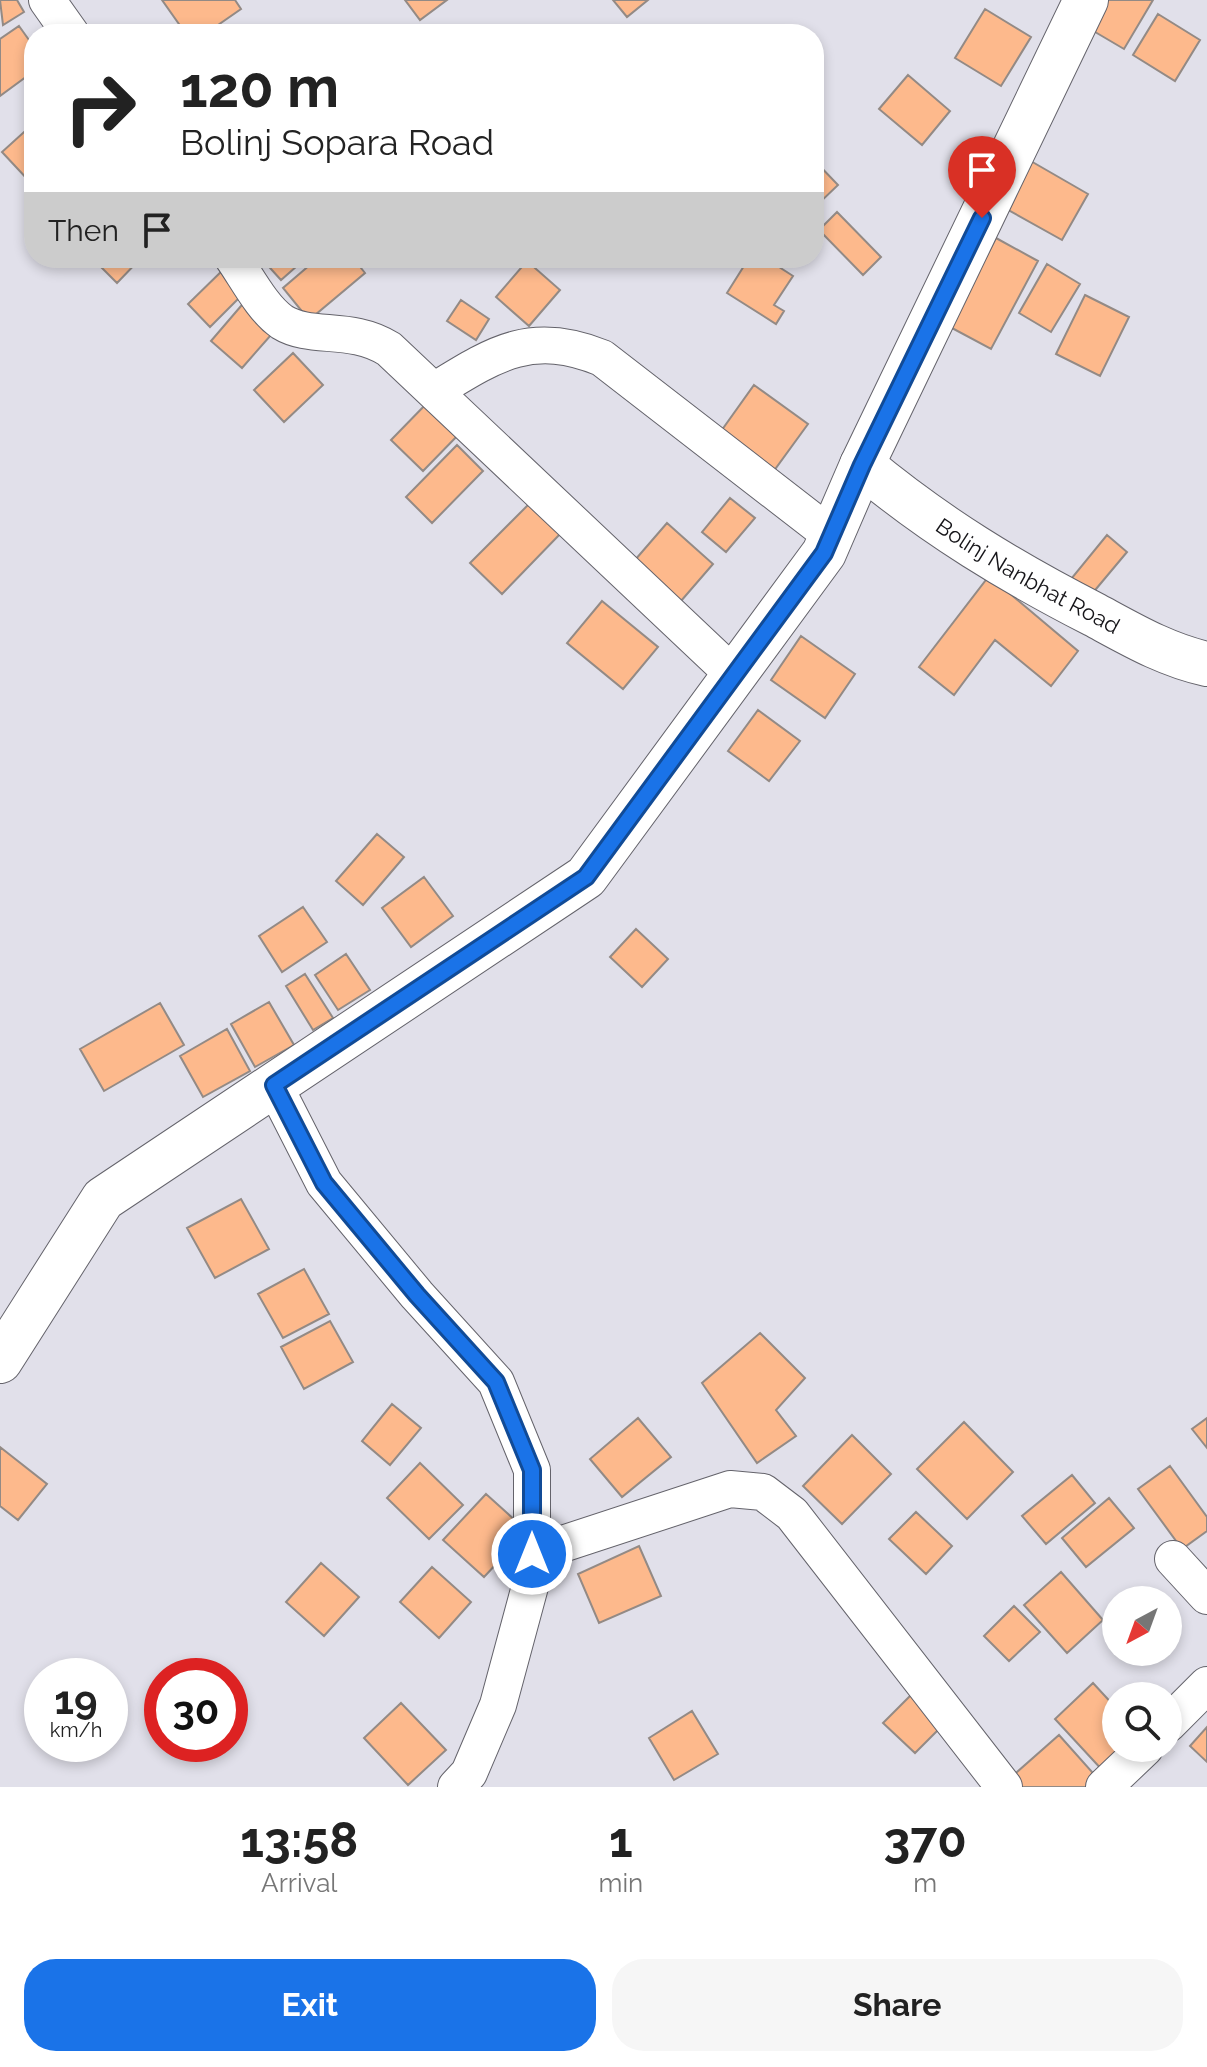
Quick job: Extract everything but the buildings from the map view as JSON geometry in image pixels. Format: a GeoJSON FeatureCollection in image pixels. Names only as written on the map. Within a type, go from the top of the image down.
{"type":"FeatureCollection","features":[{"type":"Feature","properties":{"kind":"main road"},"geometry":{"type":"LineString","coordinates":[[0,1361],[103,1199],[586,877],[824,553],[862,465],[1086,0]]}},
{"type":"Feature","properties":{"kind":"main road","name":"Bolinj Nanbhat Road"},"geometry":{"type":"LineString","coordinates":[[862,465],[916,510],[1007,569],[1175,657],[1207,664]]}},
{"type":"Feature","properties":{"kind":"street"},"geometry":{"type":"LineString","coordinates":[[47,0],[64,24]]}},
{"type":"Feature","properties":{"kind":"street"},"geometry":{"type":"LineString","coordinates":[[241,268],[282,322],[308,330],[370,337],[389,349],[734,675]]}},
{"type":"Feature","properties":{"kind":"street"},"geometry":{"type":"LineString","coordinates":[[434,391],[494,354],[516,347],[556,344],[578,348],[602,358],[832,536]]}},
{"type":"Feature","properties":{"kind":"street"},"geometry":{"type":"LineString","coordinates":[[274,1085],[324,1183],[417,1295],[496,1382],[532,1470],[532,1579],[498,1705],[469,1773],[456,1787]]}},
{"type":"Feature","properties":{"kind":"street"},"geometry":{"type":"LineString","coordinates":[[532,1554],[730,1489],[763,1492],[792,1514],[828,1556],[1004,1787]]}},
{"type":"Feature","properties":{"kind":"street"},"geometry":{"type":"LineString","coordinates":[[1173,1559],[1207,1596]]}},
{"type":"Feature","properties":{"kind":"street"},"geometry":{"type":"LineString","coordinates":[[1182,1710],[1207,1685]]}},
{"type":"Feature","properties":{"kind":"street"},"geometry":{"type":"LineString","coordinates":[[1104,1787],[1130,1762]]}},
{"type":"Feature","properties":{"kind":"route"},"geometry":{"type":"LineString","coordinates":[[532,1554],[532,1470],[496,1382],[417,1295],[324,1183],[274,1085],[586,877],[824,553],[862,465],[982,218]]}}]}
